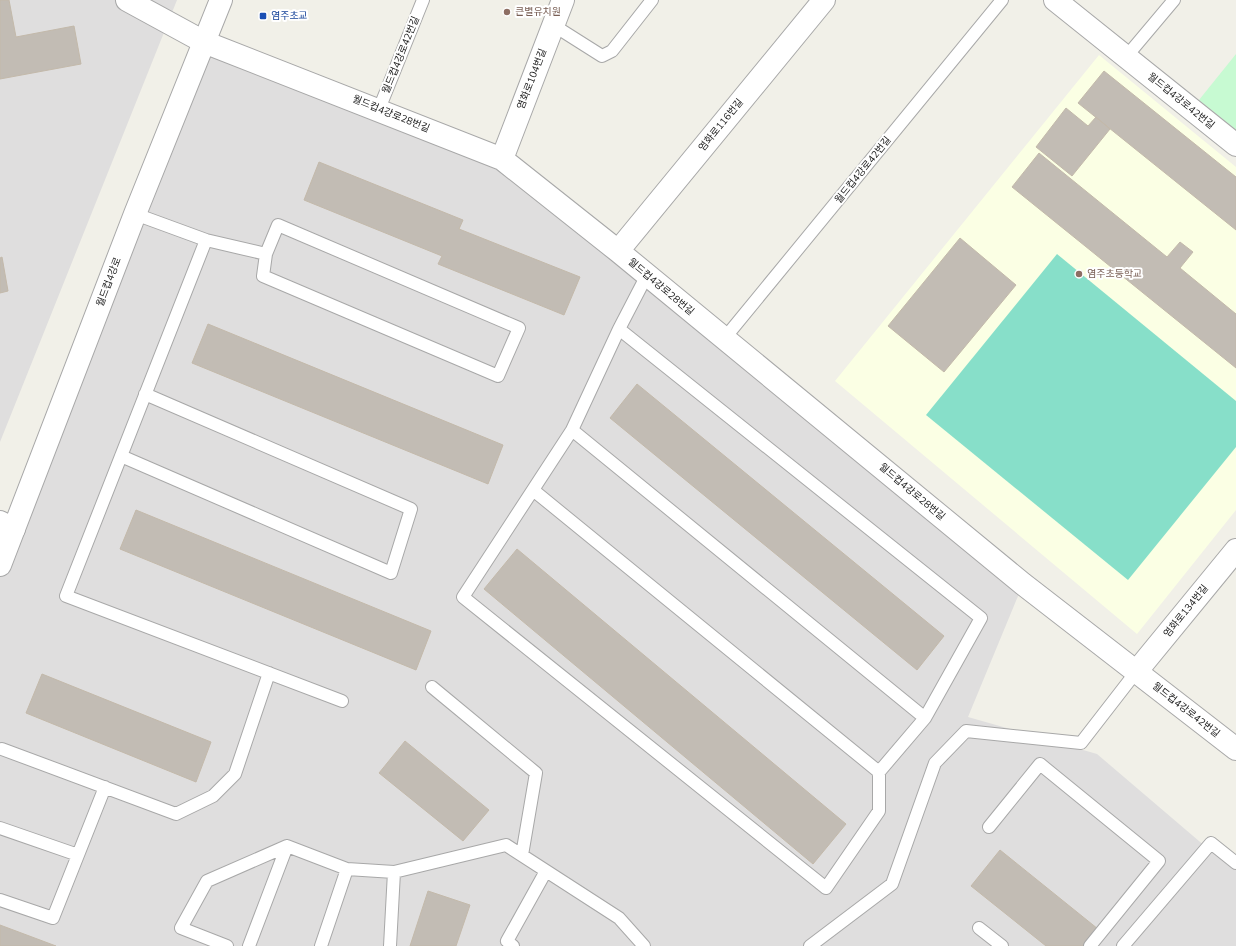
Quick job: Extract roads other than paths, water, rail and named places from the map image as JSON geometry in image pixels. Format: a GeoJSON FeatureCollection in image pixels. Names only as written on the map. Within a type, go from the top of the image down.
{"type":"FeatureCollection","features":[{"type":"Feature","properties":{"kind":"street","name":"월드컵4강로28번길"},"geometry":{"type":"LineString","coordinates":[[127,0],[204,42],[379,109],[502,159],[618,250],[724,339],[1023,584],[1136,672]]}},
{"type":"Feature","properties":{"kind":"street","name":"월드컵4강로"},"geometry":{"type":"LineString","coordinates":[[0,564],[7,526],[221,0]]}},
{"type":"Feature","properties":{"kind":"street","name":"염화로104번길"},"geometry":{"type":"LineString","coordinates":[[502,159],[563,0]]}},
{"type":"Feature","properties":{"kind":"street","name":"염화로116번길"},"geometry":{"type":"LineString","coordinates":[[618,250],[824,0]]}},
{"type":"Feature","properties":{"kind":"street","name":"월드컵4강로42번길"},"geometry":{"type":"LineString","coordinates":[[1055,0],[1236,145]]}},
{"type":"Feature","properties":{"kind":"street","name":"염화로134번길"},"geometry":{"type":"LineString","coordinates":[[1136,672],[1236,550]]}},
{"type":"Feature","properties":{"kind":"street","name":"월드컵4강로42번길"},"geometry":{"type":"LineString","coordinates":[[1136,672],[1236,749]]}},
{"type":"Feature","properties":{"kind":"lane","name":"월드컵4강로42번길"},"geometry":{"type":"LineString","coordinates":[[379,109],[423,0]]}},
{"type":"Feature","properties":{"kind":"lane"},"geometry":{"type":"LineString","coordinates":[[553,25],[602,56],[612,51],[652,0]]}},
{"type":"Feature","properties":{"kind":"lane","name":"월드컵4강로42번길"},"geometry":{"type":"LineString","coordinates":[[724,339],[1002,0]]}},
{"type":"Feature","properties":{"kind":"lane"},"geometry":{"type":"LineString","coordinates":[[1126,57],[1174,0]]}},
{"type":"Feature","properties":{"kind":"lane"},"geometry":{"type":"LineString","coordinates":[[135,214],[206,240],[266,254]]}},
{"type":"Feature","properties":{"kind":"lane"},"geometry":{"type":"LineString","coordinates":[[278,225],[519,328],[498,376],[263,276],[266,254],[278,225]]}},
{"type":"Feature","properties":{"kind":"lane"},"geometry":{"type":"LineString","coordinates":[[206,240],[66,596],[342,701]]}},
{"type":"Feature","properties":{"kind":"lane"},"geometry":{"type":"LineString","coordinates":[[619,329],[981,618],[925,718],[879,772],[879,811],[826,888],[464,597],[572,430],[619,329],[647,275]]}},
{"type":"Feature","properties":{"kind":"lane"},"geometry":{"type":"LineString","coordinates":[[121,456],[391,573],[411,509],[145,394]]}},
{"type":"Feature","properties":{"kind":"lane"},"geometry":{"type":"LineString","coordinates":[[572,430],[925,718]]}},
{"type":"Feature","properties":{"kind":"lane"},"geometry":{"type":"LineString","coordinates":[[533,490],[879,772]]}},
{"type":"Feature","properties":{"kind":"lane"},"geometry":{"type":"LineString","coordinates":[[810,946],[892,884],[935,763],[966,731],[1081,742],[1136,672]]}},
{"type":"Feature","properties":{"kind":"lane"},"geometry":{"type":"LineString","coordinates":[[2,749],[176,814],[213,796],[235,774],[268,673]]}},
{"type":"Feature","properties":{"kind":"lane"},"geometry":{"type":"LineString","coordinates":[[432,688],[536,773],[522,855]]}},
{"type":"Feature","properties":{"kind":"lane"},"geometry":{"type":"LineString","coordinates":[[989,827],[1040,764],[1159,861],[1090,946]]}},
{"type":"Feature","properties":{"kind":"lane"},"geometry":{"type":"LineString","coordinates":[[0,900],[53,918],[105,787]]}},
{"type":"Feature","properties":{"kind":"lane"},"geometry":{"type":"LineString","coordinates":[[0,828],[78,855]]}},
{"type":"Feature","properties":{"kind":"lane"},"geometry":{"type":"LineString","coordinates":[[1123,946],[1210,843],[1236,863]]}},
{"type":"Feature","properties":{"kind":"lane"},"geometry":{"type":"LineString","coordinates":[[227,946],[181,928],[207,880],[287,846],[347,869],[394,872],[506,845],[619,918],[644,946]]}},
{"type":"Feature","properties":{"kind":"lane"},"geometry":{"type":"LineString","coordinates":[[249,946],[287,846]]}},
{"type":"Feature","properties":{"kind":"lane"},"geometry":{"type":"LineString","coordinates":[[320,946],[347,869]]}},
{"type":"Feature","properties":{"kind":"lane"},"geometry":{"type":"LineString","coordinates":[[513,946],[507,941],[546,871]]}},
{"type":"Feature","properties":{"kind":"lane"},"geometry":{"type":"LineString","coordinates":[[390,946],[394,872]]}},
{"type":"Feature","properties":{"kind":"lane"},"geometry":{"type":"LineString","coordinates":[[978,928],[1002,946]]}},
{"type":"Feature","properties":{"kind":"place","name":"큰별유치원"},"geometry":{"type":"Point","coordinates":[507,12]}},
{"type":"Feature","properties":{"kind":"place","name":"염주초교"},"geometry":{"type":"Point","coordinates":[263,16]}},
{"type":"Feature","properties":{"kind":"place","name":"염주초등학교"},"geometry":{"type":"Point","coordinates":[1079,274]}}]}
